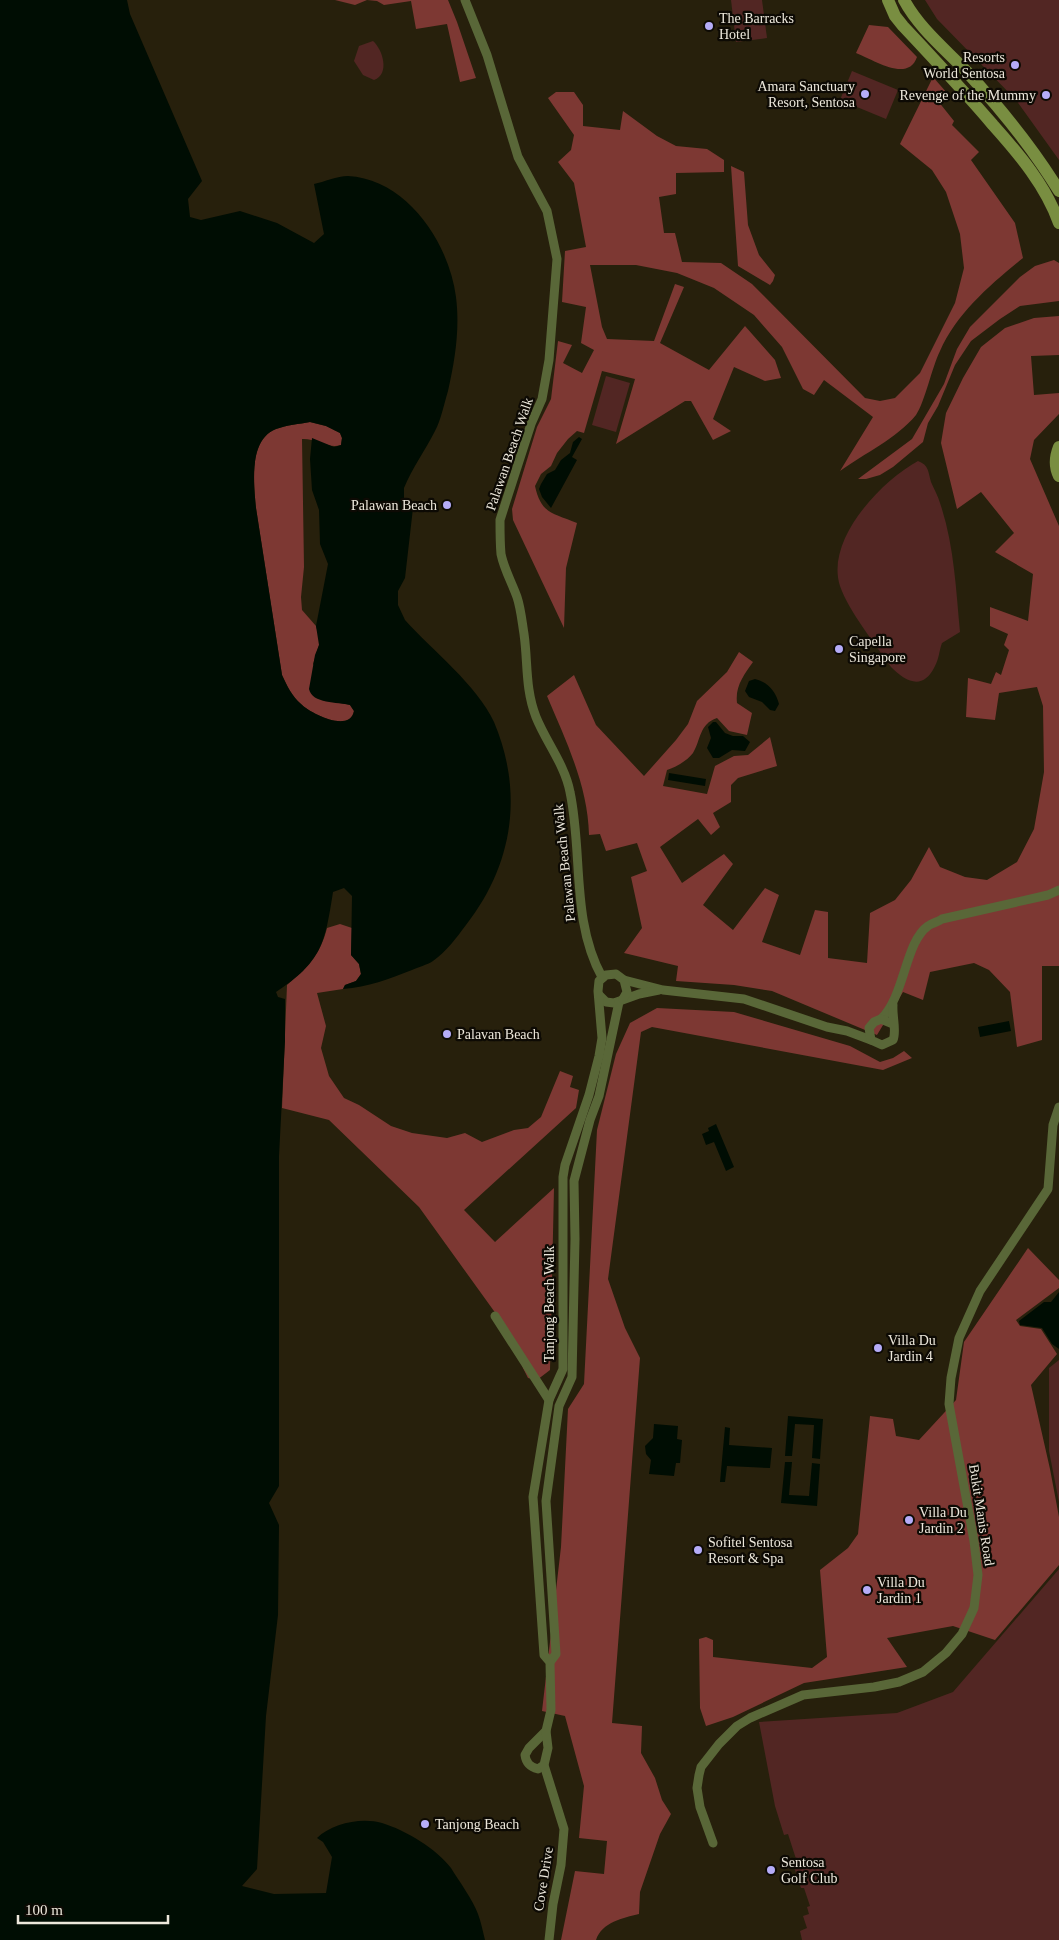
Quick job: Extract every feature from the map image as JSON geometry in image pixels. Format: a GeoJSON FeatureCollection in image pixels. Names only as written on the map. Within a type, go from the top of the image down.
{"type":"FeatureCollection","features":[{"type":"Feature","properties":{"kind":"street","name":"Palawan Beach Walk"},"geometry":{"type":"LineString","coordinates":[[465,0],[487,55],[518,157],[547,212],[557,259],[549,360],[542,399],[531,424],[500,520],[500,534],[502,556],[518,600],[524,636],[526,678],[531,701],[536,717],[562,768],[570,791],[575,820],[579,899],[593,961],[602,978]]}},
{"type":"Feature","properties":{"kind":"street"},"geometry":{"type":"LineString","coordinates":[[888,0],[895,16],[903,26],[977,106],[1022,159],[1051,202],[1059,222]]}},
{"type":"Feature","properties":{"kind":"street"},"geometry":{"type":"LineString","coordinates":[[904,0],[912,16],[968,74],[1014,127],[1059,190]]}},
{"type":"Feature","properties":{"kind":"street"},"geometry":{"type":"LineString","coordinates":[[1059,447],[1055,465],[1059,476]]}},
{"type":"Feature","properties":{"kind":"street"},"geometry":{"type":"LineString","coordinates":[[624,980],[663,990],[744,999],[827,1027],[847,1030],[882,1045],[893,1040],[896,1032],[893,1024],[893,1005],[914,948],[927,927],[942,920],[1048,895],[1059,890]]}},
{"type":"Feature","properties":{"kind":"street"},"geometry":{"type":"LineString","coordinates":[[1048,895],[1059,898]]}},
{"type":"Feature","properties":{"kind":"street"},"geometry":{"type":"LineString","coordinates":[[621,1001],[627,992],[627,983],[621,976],[611,973],[602,978],[598,986],[599,995],[606,1002],[610,1003],[621,1001],[639,994],[663,990]]}},
{"type":"Feature","properties":{"kind":"street","name":"Tanjong Beach Walk"},"geometry":{"type":"LineString","coordinates":[[537,1539],[533,1497],[549,1400],[563,1369],[563,1177],[589,1095],[602,1038],[599,995]]}},
{"type":"Feature","properties":{"kind":"street","name":"Tanjong Beach Walk"},"geometry":{"type":"LineString","coordinates":[[550,1557],[546,1501],[559,1406],[572,1377],[575,1239],[574,1181],[596,1103],[621,1001]]}},
{"type":"Feature","properties":{"kind":"street"},"geometry":{"type":"LineString","coordinates":[[847,1030],[871,1025],[881,1018],[893,1005]]}},
{"type":"Feature","properties":{"kind":"street"},"geometry":{"type":"LineString","coordinates":[[881,1018],[893,1024]]}},
{"type":"Feature","properties":{"kind":"street"},"geometry":{"type":"LineString","coordinates":[[871,1025],[869,1032],[871,1040]]}},
{"type":"Feature","properties":{"kind":"street"},"geometry":{"type":"LineString","coordinates":[[581,1116],[596,1103]]}},
{"type":"Feature","properties":{"kind":"street","name":"Bukit Manis Road"},"geometry":{"type":"LineString","coordinates":[[713,1843],[700,1807],[696,1788],[701,1767],[719,1744],[737,1726],[750,1718],[803,1694],[874,1687],[899,1682],[923,1672],[946,1653],[962,1634],[974,1608],[978,1575],[974,1541],[949,1404],[951,1378],[959,1338],[980,1291],[1048,1189],[1053,1125],[1059,1107]]}},
{"type":"Feature","properties":{"kind":"street"},"geometry":{"type":"LineString","coordinates":[[495,1316],[549,1400]]}},
{"type":"Feature","properties":{"kind":"street"},"geometry":{"type":"LineString","coordinates":[[537,1539],[548,1538]]}},
{"type":"Feature","properties":{"kind":"street","name":"Cove Drive"},"geometry":{"type":"LineString","coordinates":[[537,1539],[544,1655],[550,1662]]}},
{"type":"Feature","properties":{"kind":"street","name":"Cove Drive"},"geometry":{"type":"LineString","coordinates":[[549,1940],[553,1904],[562,1865],[564,1829],[544,1765],[548,1748],[546,1732],[551,1710],[550,1662],[556,1654],[550,1557]]}},
{"type":"Feature","properties":{"kind":"street"},"geometry":{"type":"LineString","coordinates":[[544,1765],[538,1769],[528,1765],[525,1755],[529,1748],[546,1732]]}},
{"type":"Feature","properties":{"kind":"shaded area"},"geometry":{"type":"Polygon","coordinates":[[[0,0],[127,0],[130,14],[202,181],[188,199],[190,217],[201,220],[240,211],[277,223],[314,243],[324,234],[314,184],[344,176],[369,180],[389,189],[406,201],[422,217],[444,256],[452,276],[456,297],[457,321],[453,368],[441,417],[404,488],[404,498],[413,508],[405,578],[398,591],[398,605],[405,620],[465,681],[477,695],[494,722],[509,775],[511,802],[509,828],[494,878],[482,902],[455,939],[433,961],[378,982],[343,989],[345,985],[356,981],[361,974],[359,964],[351,955],[352,896],[344,888],[333,892],[324,938],[312,961],[303,971],[276,992],[278,997],[285,999],[285,1041],[279,1156],[279,1486],[269,1503],[279,1525],[278,1615],[266,1716],[257,1869],[242,1886],[274,1894],[326,1893],[332,1857],[323,1842],[317,1838],[339,1825],[357,1821],[374,1821],[401,1830],[429,1847],[445,1861],[473,1903],[485,1940],[0,1940],[0,0]],[[310,422],[276,429],[267,435],[257,453],[254,488],[282,675],[295,698],[306,708],[330,720],[345,721],[351,717],[354,711],[350,705],[320,700],[311,694],[309,689],[315,655],[319,645],[316,626],[328,564],[320,544],[319,510],[312,490],[310,459],[312,438],[334,447],[341,445],[342,438],[340,433],[326,426],[310,422]]]}},
{"type":"Feature","properties":{"kind":"shaded area"},"geometry":{"type":"Polygon","coordinates":[[[335,0],[367,0],[355,5],[335,0]]]}},
{"type":"Feature","properties":{"kind":"shaded area"},"geometry":{"type":"Polygon","coordinates":[[[367,0],[448,0],[476,78],[460,82],[447,24],[416,29],[411,1],[384,5],[377,1],[367,0]]]}},
{"type":"Feature","properties":{"kind":"shaded area"},"geometry":{"type":"Polygon","coordinates":[[[731,0],[762,0],[767,38],[736,42],[731,0]]]}},
{"type":"Feature","properties":{"kind":"shaded area","name":"Resorts World Sentosa"},"geometry":{"type":"Polygon","coordinates":[[[925,0],[1059,0],[1059,160],[1016,100],[937,19],[925,0]]]}},
{"type":"Feature","properties":{"kind":"shaded area"},"geometry":{"type":"Polygon","coordinates":[[[869,25],[888,27],[917,57],[913,65],[898,69],[856,53],[869,25]]]}},
{"type":"Feature","properties":{"kind":"shaded area"},"geometry":{"type":"Polygon","coordinates":[[[373,41],[380,50],[383,62],[382,73],[374,80],[363,75],[354,61],[359,46],[373,41]]]}},
{"type":"Feature","properties":{"kind":"shaded area"},"geometry":{"type":"Polygon","coordinates":[[[852,71],[898,90],[886,119],[840,100],[852,71]]]}},
{"type":"Feature","properties":{"kind":"shaded area"},"geometry":{"type":"Polygon","coordinates":[[[933,77],[947,93],[938,101],[954,121],[952,125],[979,152],[971,160],[1015,223],[1023,258],[976,300],[947,337],[916,415],[890,439],[840,471],[873,417],[824,380],[814,395],[803,389],[782,347],[754,315],[714,288],[677,273],[636,265],[590,265],[602,327],[607,339],[654,341],[675,284],[684,287],[660,343],[709,370],[745,326],[775,360],[781,378],[765,381],[734,367],[713,419],[731,431],[713,440],[691,401],[685,401],[616,444],[635,379],[602,371],[584,433],[577,431],[568,439],[557,453],[551,466],[541,474],[535,486],[541,502],[549,511],[577,523],[566,568],[564,628],[513,520],[512,509],[537,427],[551,399],[558,341],[572,345],[563,363],[582,373],[594,350],[581,343],[586,307],[562,302],[565,251],[586,247],[574,183],[558,162],[571,150],[574,135],[548,98],[556,92],[574,92],[583,105],[583,126],[620,130],[623,111],[657,136],[676,146],[707,149],[724,160],[724,172],[676,173],[676,194],[659,197],[664,233],[675,233],[682,262],[721,263],[752,284],[865,398],[880,401],[895,398],[920,373],[955,303],[964,268],[960,234],[946,192],[932,170],[900,144],[933,77]]]}},
{"type":"Feature","properties":{"kind":"shaded area"},"geometry":{"type":"Polygon","coordinates":[[[731,166],[744,172],[748,225],[759,255],[775,275],[770,285],[738,266],[731,166]]]}},
{"type":"Feature","properties":{"kind":"shaded area"},"geometry":{"type":"Polygon","coordinates":[[[1054,260],[1059,263],[1059,301],[1020,306],[971,341],[955,365],[938,406],[928,423],[923,442],[893,467],[880,475],[858,479],[912,439],[944,384],[957,349],[970,327],[1020,277],[1035,266],[1054,260]]]}},
{"type":"Feature","properties":{"kind":"shaded area"},"geometry":{"type":"Polygon","coordinates":[[[1059,316],[1059,355],[1031,356],[1034,395],[1059,393],[1059,414],[1034,440],[1030,459],[1059,526],[1059,966],[1042,966],[1042,1040],[1017,1047],[1010,992],[989,970],[974,963],[930,972],[923,1000],[903,992],[877,1035],[772,991],[734,985],[676,981],[678,966],[624,953],[642,928],[631,877],[647,871],[637,843],[606,851],[600,834],[589,835],[585,799],[575,764],[547,696],[574,675],[596,725],[644,776],[688,724],[697,701],[727,672],[739,652],[753,662],[737,691],[737,703],[752,713],[747,735],[729,731],[717,718],[711,721],[701,733],[691,756],[667,770],[663,786],[707,794],[715,766],[734,756],[748,755],[770,737],[777,766],[738,778],[731,785],[731,802],[713,813],[720,827],[711,835],[698,819],[660,847],[682,883],[724,854],[733,864],[703,905],[733,930],[765,888],[779,895],[762,942],[800,955],[815,910],[828,912],[828,958],[867,963],[870,913],[895,900],[911,880],[929,847],[940,867],[965,877],[987,880],[1017,862],[1034,829],[1044,772],[1043,706],[1037,687],[999,693],[995,720],[966,717],[968,678],[991,684],[996,672],[1001,675],[1009,650],[1004,645],[1008,634],[990,626],[990,607],[1028,621],[1033,574],[995,552],[1014,533],[981,492],[957,509],[941,443],[946,413],[981,347],[1005,328],[1034,318],[1059,316]]]}},
{"type":"Feature","properties":{"kind":"shaded area"},"geometry":{"type":"Polygon","coordinates":[[[606,376],[630,383],[616,432],[592,425],[606,376]]]}},
{"type":"Feature","properties":{"kind":"shaded area"},"geometry":{"type":"Polygon","coordinates":[[[310,422],[326,426],[340,433],[342,438],[341,445],[336,446],[302,439],[304,567],[301,597],[302,610],[316,626],[319,637],[319,645],[313,664],[342,703],[350,705],[354,711],[351,717],[345,721],[330,720],[306,708],[292,694],[282,675],[256,508],[254,476],[257,453],[261,443],[267,435],[276,429],[310,422]]]}},
{"type":"Feature","properties":{"kind":"shaded area"},"geometry":{"type":"Polygon","coordinates":[[[579,437],[582,439],[572,457],[577,460],[551,508],[542,497],[539,489],[547,474],[555,470],[561,460],[570,453],[573,442],[579,437]]]}},
{"type":"Feature","properties":{"kind":"shaded area"},"geometry":{"type":"Polygon","coordinates":[[[918,461],[928,469],[945,519],[954,567],[960,632],[942,643],[936,663],[930,674],[925,679],[914,682],[903,677],[891,667],[849,606],[840,586],[838,568],[841,550],[848,532],[859,514],[888,482],[918,461]]]}},
{"type":"Feature","properties":{"kind":"shaded area"},"geometry":{"type":"Polygon","coordinates":[[[755,679],[768,685],[776,695],[779,704],[775,711],[770,710],[762,702],[749,697],[745,691],[749,681],[755,679]]]}},
{"type":"Feature","properties":{"kind":"shaded area"},"geometry":{"type":"Polygon","coordinates":[[[713,722],[716,722],[725,733],[733,736],[743,736],[750,742],[745,751],[732,750],[719,758],[713,758],[707,748],[711,738],[708,727],[713,722]]]}},
{"type":"Feature","properties":{"kind":"shaded area"},"geometry":{"type":"Polygon","coordinates":[[[669,773],[706,779],[705,786],[668,780],[669,773]]]}},
{"type":"Feature","properties":{"kind":"shaded area"},"geometry":{"type":"Polygon","coordinates":[[[340,924],[352,928],[351,955],[359,964],[361,974],[356,981],[345,985],[343,989],[317,993],[326,1026],[321,1048],[329,1076],[344,1098],[359,1105],[391,1126],[412,1133],[447,1138],[465,1133],[482,1142],[514,1130],[528,1128],[541,1117],[560,1071],[573,1076],[570,1087],[579,1090],[576,1108],[464,1210],[495,1242],[554,1188],[550,1370],[537,1380],[528,1378],[523,1368],[517,1343],[419,1207],[329,1120],[282,1108],[287,985],[317,954],[327,928],[340,924]]]}},
{"type":"Feature","properties":{"kind":"shaded area"},"geometry":{"type":"Polygon","coordinates":[[[657,1008],[734,1012],[850,1046],[880,1062],[893,1058],[904,1051],[912,1058],[883,1070],[652,1027],[641,1032],[608,1279],[625,1328],[640,1358],[612,1723],[642,1726],[641,1753],[655,1778],[662,1800],[671,1814],[660,1834],[640,1892],[639,1914],[620,1919],[608,1925],[596,1940],[561,1940],[575,1871],[604,1874],[607,1841],[579,1838],[584,1786],[565,1716],[542,1711],[561,1547],[568,1409],[584,1384],[597,1130],[616,1054],[630,1023],[657,1008]]]}},
{"type":"Feature","properties":{"kind":"shaded area"},"geometry":{"type":"Polygon","coordinates":[[[1009,1021],[1011,1031],[980,1037],[978,1027],[1009,1021]]]}},
{"type":"Feature","properties":{"kind":"shaded area"},"geometry":{"type":"Polygon","coordinates":[[[716,1124],[734,1167],[726,1171],[714,1142],[706,1145],[702,1134],[709,1131],[708,1128],[716,1124]]]}},
{"type":"Feature","properties":{"kind":"shaded area"},"geometry":{"type":"Polygon","coordinates":[[[1028,1248],[1059,1280],[1059,1288],[1016,1320],[1020,1326],[1041,1329],[1057,1354],[1031,1385],[1059,1517],[1059,1565],[995,1640],[953,1626],[887,1638],[907,1667],[804,1683],[733,1717],[706,1726],[700,1708],[699,1639],[706,1637],[713,1640],[713,1657],[812,1668],[827,1657],[820,1570],[848,1548],[858,1534],[870,1416],[893,1419],[896,1436],[919,1440],[956,1400],[964,1342],[1028,1248]]]}},
{"type":"Feature","properties":{"kind":"shaded area"},"geometry":{"type":"Polygon","coordinates":[[[1059,1292],[1059,1349],[1052,1344],[1042,1328],[1020,1325],[1019,1321],[1044,1302],[1051,1302],[1059,1292]]]}},
{"type":"Feature","properties":{"kind":"shaded area"},"geometry":{"type":"Polygon","coordinates":[[[1059,1360],[1059,1502],[1049,1451],[1049,1368],[1059,1360]]]}},
{"type":"Feature","properties":{"kind":"shaded area"},"geometry":{"type":"Polygon","coordinates":[[[788,1416],[823,1419],[820,1459],[812,1458],[814,1425],[795,1424],[792,1456],[785,1456],[788,1416]]]}},
{"type":"Feature","properties":{"kind":"shaded area"},"geometry":{"type":"Polygon","coordinates":[[[654,1424],[678,1426],[677,1439],[682,1440],[680,1463],[676,1463],[674,1476],[649,1474],[651,1460],[646,1454],[645,1446],[653,1438],[654,1424]]]}},
{"type":"Feature","properties":{"kind":"shaded area"},"geometry":{"type":"Polygon","coordinates":[[[725,1427],[730,1428],[729,1445],[772,1448],[770,1468],[727,1466],[725,1482],[720,1482],[725,1427]]]}},
{"type":"Feature","properties":{"kind":"shaded area"},"geometry":{"type":"Polygon","coordinates":[[[785,1462],[792,1462],[789,1495],[809,1496],[812,1463],[820,1464],[817,1506],[781,1503],[785,1462]]]}},
{"type":"Feature","properties":{"kind":"shaded area"},"geometry":{"type":"Polygon","coordinates":[[[1059,1569],[1059,1940],[802,1940],[800,1931],[807,1928],[803,1916],[809,1914],[807,1907],[810,1906],[804,1888],[801,1888],[792,1861],[796,1859],[788,1834],[784,1835],[775,1806],[759,1722],[897,1713],[953,1692],[1059,1569]]]}},
{"type":"Feature","properties":{"kind":"place","name":"The Barracks Hotel"},"geometry":{"type":"Point","coordinates":[709,26]}},
{"type":"Feature","properties":{"kind":"place","name":"Resorts World Sentosa"},"geometry":{"type":"Point","coordinates":[1015,65]}},
{"type":"Feature","properties":{"kind":"place","name":"Amara Sanctuary Resort, Sentosa"},"geometry":{"type":"Point","coordinates":[865,94]}},
{"type":"Feature","properties":{"kind":"place","name":"Revenge of the Mummy"},"geometry":{"type":"Point","coordinates":[1046,95]}},
{"type":"Feature","properties":{"kind":"place","name":"Palawan Beach"},"geometry":{"type":"Point","coordinates":[447,505]}},
{"type":"Feature","properties":{"kind":"place","name":"Capella Singapore"},"geometry":{"type":"Point","coordinates":[839,649]}},
{"type":"Feature","properties":{"kind":"place","name":"Palavan Beach"},"geometry":{"type":"Point","coordinates":[447,1034]}},
{"type":"Feature","properties":{"kind":"place","name":"Villa Du Jardin 4"},"geometry":{"type":"Point","coordinates":[878,1348]}},
{"type":"Feature","properties":{"kind":"place","name":"Villa Du Jardin 2"},"geometry":{"type":"Point","coordinates":[909,1520]}},
{"type":"Feature","properties":{"kind":"place","name":"Sofitel Sentosa Resort & Spa"},"geometry":{"type":"Point","coordinates":[698,1550]}},
{"type":"Feature","properties":{"kind":"place","name":"Villa Du Jardin 1"},"geometry":{"type":"Point","coordinates":[867,1590]}},
{"type":"Feature","properties":{"kind":"place","name":"Tanjong Beach"},"geometry":{"type":"Point","coordinates":[425,1824]}},
{"type":"Feature","properties":{"kind":"place","name":"Sentosa Golf Club"},"geometry":{"type":"Point","coordinates":[771,1870]}}]}
